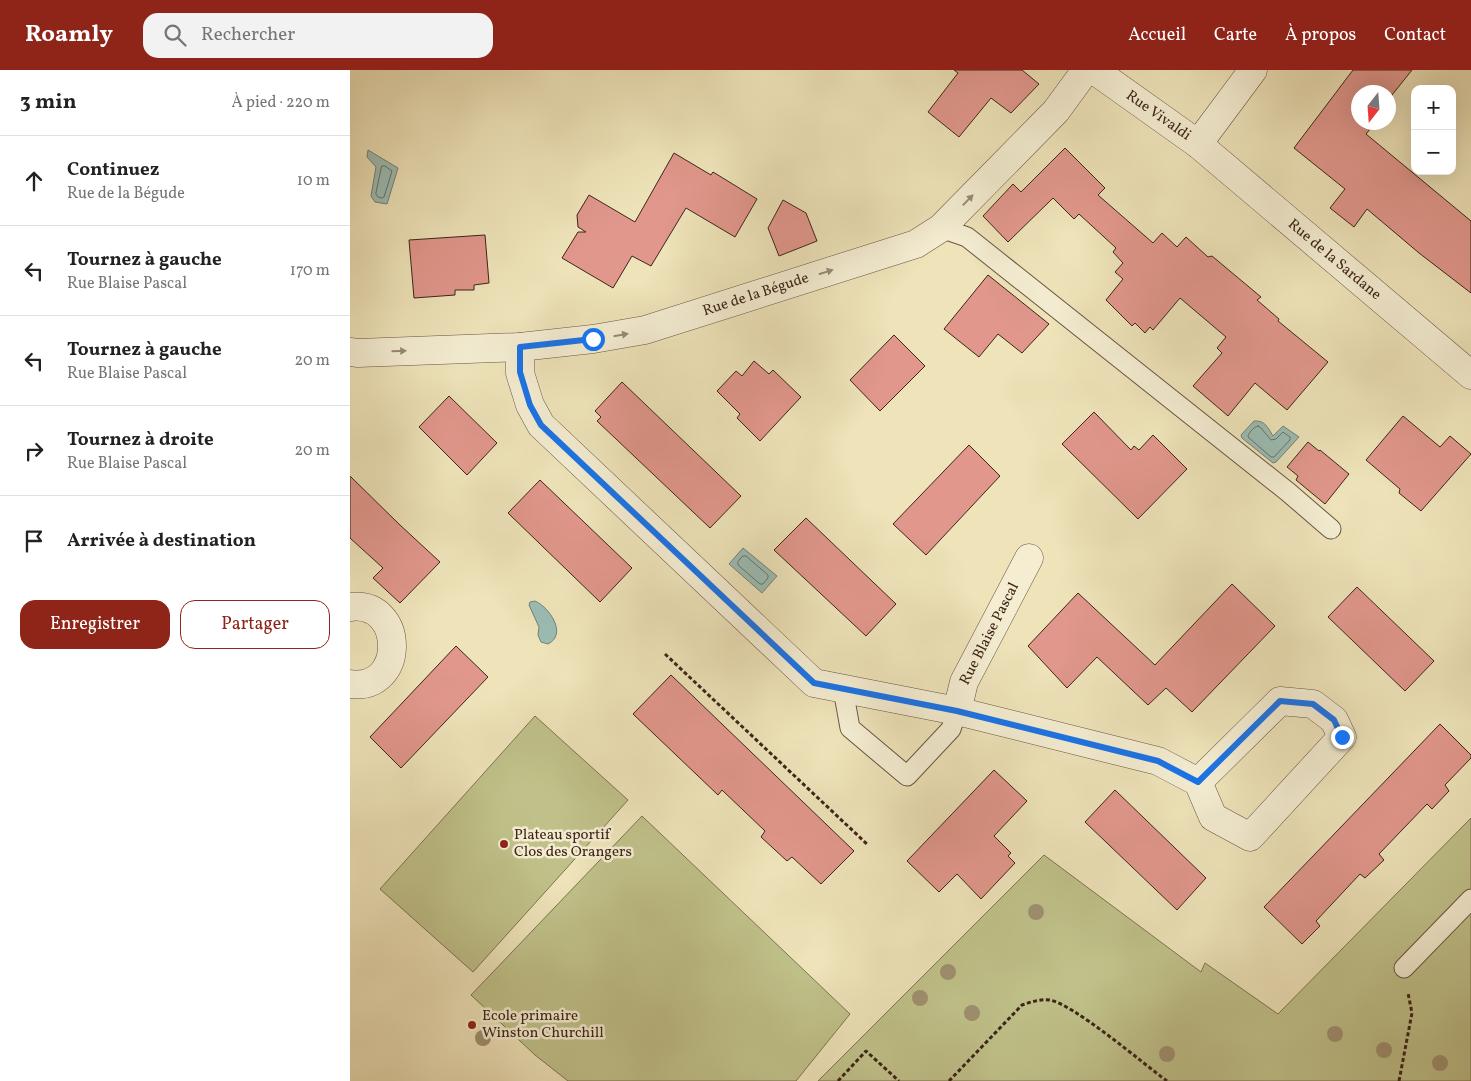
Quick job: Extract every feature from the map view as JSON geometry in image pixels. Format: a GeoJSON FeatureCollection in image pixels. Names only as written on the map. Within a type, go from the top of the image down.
{"type":"FeatureCollection","features":[{"type":"Feature","properties":{"kind":"street","name":"Rue de la Bégude"},"geometry":{"type":"LineString","coordinates":[[353,356],[520,347],[593,339],[645,330],[916,244],[941,228],[1056,111],[1086,70]]}},
{"type":"Feature","properties":{"kind":"street","name":"Rue Vivaldi"},"geometry":{"type":"LineString","coordinates":[[1094,70],[1198,144]]}},
{"type":"Feature","properties":{"kind":"street"},"geometry":{"type":"LineString","coordinates":[[1198,144],[1253,70]]}},
{"type":"Feature","properties":{"kind":"street","name":"Rue de la Sardane"},"geometry":{"type":"LineString","coordinates":[[1198,144],[1471,375]]}},
{"type":"Feature","properties":{"kind":"street"},"geometry":{"type":"LineString","coordinates":[[520,347],[520,372],[530,405],[541,425],[814,683],[957,711],[1158,761],[1198,782],[1213,817],[1250,837],[1342,737],[1334,720],[1313,704],[1280,701],[1198,782]]}},
{"type":"Feature","properties":{"kind":"street","name":"Rue Blaise Pascal"},"geometry":{"type":"LineString","coordinates":[[957,711],[964,682],[1028,558]]}},
{"type":"Feature","properties":{"kind":"street"},"geometry":{"type":"LineString","coordinates":[[350,607],[368,609],[380,616],[389,627],[393,639],[393,653],[388,666],[379,676],[367,683],[350,684]]}},
{"type":"Feature","properties":{"kind":"lane"},"geometry":{"type":"LineString","coordinates":[[941,228],[967,237],[1280,486],[1331,529]]}},
{"type":"Feature","properties":{"kind":"lane"},"geometry":{"type":"LineString","coordinates":[[842,689],[850,728],[907,776],[951,730],[957,711]]}},
{"type":"Feature","properties":{"kind":"lane"},"geometry":{"type":"LineString","coordinates":[[1404,968],[1471,899]]}},
{"type":"Feature","properties":{"kind":"path"},"geometry":{"type":"LineString","coordinates":[[665,654],[868,845]]}},
{"type":"Feature","properties":{"kind":"path"},"geometry":{"type":"LineString","coordinates":[[1399,1081],[1412,1014],[1404,968]]}},
{"type":"Feature","properties":{"kind":"path"},"geometry":{"type":"LineString","coordinates":[[949,1081],[1022,1004],[1038,1000],[1051,1000],[1078,1013],[1166,1081]]}},
{"type":"Feature","properties":{"kind":"path"},"geometry":{"type":"LineString","coordinates":[[838,1081],[866,1051],[899,1081]]}},
{"type":"Feature","properties":{"kind":"green space","name":"Plateau sportif Clos des Orangers"},"geometry":{"type":"Polygon","coordinates":[[[535,716],[628,800],[473,972],[380,889],[535,716]]]}},
{"type":"Feature","properties":{"kind":"green space"},"geometry":{"type":"Polygon","coordinates":[[[642,816],[850,1014],[796,1081],[568,1081],[535,1055],[471,995],[642,816]]]}},
{"type":"Feature","properties":{"kind":"green space"},"geometry":{"type":"Polygon","coordinates":[[[1471,818],[1471,1081],[818,1081],[1044,855],[1201,972],[1205,963],[1278,1014],[1471,818]]]}},
{"type":"Feature","properties":{"kind":"water"},"geometry":{"type":"Polygon","coordinates":[[[368,150],[398,168],[387,204],[375,202],[371,196],[376,167],[367,157],[368,150]]]}},
{"type":"Feature","properties":{"kind":"water"},"geometry":{"type":"Polygon","coordinates":[[[1254,421],[1264,423],[1273,436],[1283,426],[1299,437],[1273,463],[1242,438],[1241,435],[1254,421]]]}},
{"type":"Feature","properties":{"kind":"water"},"geometry":{"type":"Polygon","coordinates":[[[743,548],[777,576],[762,593],[729,564],[743,548]]]}},
{"type":"Feature","properties":{"kind":"water"},"geometry":{"type":"Polygon","coordinates":[[[535,601],[546,609],[554,621],[556,634],[554,640],[548,644],[541,642],[538,635],[539,627],[529,605],[530,602],[535,601]]]}},
{"type":"Feature","properties":{"kind":"building"},"geometry":{"type":"Polygon","coordinates":[[[954,70],[1022,70],[1039,84],[1011,113],[991,98],[959,137],[928,112],[958,73],[954,70]]]}},
{"type":"Feature","properties":{"kind":"building"},"geometry":{"type":"Polygon","coordinates":[[[1353,70],[1412,70],[1396,90],[1396,85],[1351,85],[1351,130],[1369,130],[1366,134],[1411,171],[1411,175],[1415,175],[1471,221],[1471,293],[1419,253],[1367,209],[1354,227],[1330,208],[1345,189],[1294,148],[1353,70]]]}},
{"type":"Feature","properties":{"kind":"building"},"geometry":{"type":"Polygon","coordinates":[[[1065,148],[1105,188],[1098,195],[1153,243],[1162,233],[1177,247],[1186,237],[1208,257],[1212,256],[1261,297],[1257,300],[1279,319],[1278,321],[1328,362],[1287,410],[1255,383],[1228,416],[1193,386],[1222,353],[1217,348],[1226,337],[1180,298],[1153,330],[1150,327],[1145,333],[1135,323],[1132,326],[1106,300],[1123,279],[1115,272],[1123,263],[1113,252],[1116,248],[1079,214],[1074,219],[1053,198],[1008,242],[983,216],[1013,184],[1021,192],[1065,148]]]}},
{"type":"Feature","properties":{"kind":"building"},"geometry":{"type":"Polygon","coordinates":[[[674,153],[711,175],[713,172],[757,199],[735,237],[686,208],[651,266],[632,256],[613,288],[562,258],[578,232],[586,232],[578,227],[577,215],[589,195],[635,222],[674,153]]]}},
{"type":"Feature","properties":{"kind":"building"},"geometry":{"type":"Polygon","coordinates":[[[783,200],[806,213],[817,241],[779,256],[768,228],[783,200]]]}},
{"type":"Feature","properties":{"kind":"building"},"geometry":{"type":"Polygon","coordinates":[[[485,235],[489,283],[474,285],[474,290],[455,290],[455,295],[414,298],[409,240],[485,235]]]}},
{"type":"Feature","properties":{"kind":"building"},"geometry":{"type":"Polygon","coordinates":[[[988,275],[1049,324],[1022,353],[998,334],[979,357],[944,329],[988,275]]]}},
{"type":"Feature","properties":{"kind":"building"},"geometry":{"type":"Polygon","coordinates":[[[894,335],[925,366],[880,411],[850,380],[894,335]]]}},
{"type":"Feature","properties":{"kind":"building"},"geometry":{"type":"Polygon","coordinates":[[[754,361],[769,374],[773,370],[801,397],[760,441],[737,418],[740,414],[717,391],[736,371],[742,376],[754,361]]]}},
{"type":"Feature","properties":{"kind":"building"},"geometry":{"type":"Polygon","coordinates":[[[622,382],[741,496],[710,528],[597,421],[601,417],[595,411],[622,382]]]}},
{"type":"Feature","properties":{"kind":"building"},"geometry":{"type":"Polygon","coordinates":[[[449,396],[497,443],[467,475],[419,427],[449,396]]]}},
{"type":"Feature","properties":{"kind":"building"},"geometry":{"type":"Polygon","coordinates":[[[1094,412],[1131,450],[1134,446],[1139,450],[1153,435],[1187,469],[1138,519],[1062,444],[1094,412]]]}},
{"type":"Feature","properties":{"kind":"building"},"geometry":{"type":"Polygon","coordinates":[[[1403,416],[1440,447],[1450,436],[1471,454],[1421,511],[1399,493],[1400,489],[1366,460],[1403,416]]]}},
{"type":"Feature","properties":{"kind":"building"},"geometry":{"type":"Polygon","coordinates":[[[1308,442],[1349,474],[1325,504],[1296,480],[1298,476],[1287,467],[1308,442]]]}},
{"type":"Feature","properties":{"kind":"building"},"geometry":{"type":"Polygon","coordinates":[[[969,445],[1000,476],[926,555],[893,524],[969,445]]]}},
{"type":"Feature","properties":{"kind":"building"},"geometry":{"type":"Polygon","coordinates":[[[350,476],[440,562],[400,603],[373,578],[383,568],[350,538],[350,476]]]}},
{"type":"Feature","properties":{"kind":"building"},"geometry":{"type":"Polygon","coordinates":[[[540,480],[632,568],[600,602],[508,513],[540,480]]]}},
{"type":"Feature","properties":{"kind":"building"},"geometry":{"type":"Polygon","coordinates":[[[806,518],[896,604],[866,636],[774,550],[806,518]]]}},
{"type":"Feature","properties":{"kind":"building"},"geometry":{"type":"Polygon","coordinates":[[[1232,584],[1275,626],[1192,712],[1166,688],[1148,705],[1097,657],[1067,688],[1028,646],[1078,593],[1155,665],[1232,584]]]}},
{"type":"Feature","properties":{"kind":"building"},"geometry":{"type":"Polygon","coordinates":[[[1357,587],[1434,661],[1405,691],[1328,617],[1357,587]]]}},
{"type":"Feature","properties":{"kind":"building"},"geometry":{"type":"Polygon","coordinates":[[[456,646],[488,677],[401,768],[370,737],[456,646]]]}},
{"type":"Feature","properties":{"kind":"building"},"geometry":{"type":"Polygon","coordinates":[[[671,675],[854,851],[821,884],[792,857],[787,861],[761,837],[765,831],[722,790],[718,795],[633,714],[671,675]]]}},
{"type":"Feature","properties":{"kind":"building"},"geometry":{"type":"Polygon","coordinates":[[[1440,724],[1471,755],[1471,758],[1445,785],[1449,791],[1432,809],[1427,804],[1379,854],[1384,860],[1365,878],[1360,874],[1316,921],[1320,926],[1302,944],[1264,907],[1440,724]]]}},
{"type":"Feature","properties":{"kind":"building"},"geometry":{"type":"Polygon","coordinates":[[[994,770],[1027,801],[994,836],[1011,853],[1008,856],[1015,863],[981,899],[957,874],[939,892],[907,861],[994,770]]]}},
{"type":"Feature","properties":{"kind":"building"},"geometry":{"type":"Polygon","coordinates":[[[1115,790],[1206,878],[1177,910],[1085,822],[1115,790]]]}},
{"type":"Feature","properties":{"kind":"place","name":"Plateau sportif Clos des Orangers"},"geometry":{"type":"Point","coordinates":[504,844]}},
{"type":"Feature","properties":{"kind":"place","name":"Ecole primaire Winston Churchill"},"geometry":{"type":"Point","coordinates":[472,1025]}},
{"type":"Feature","properties":{"kind":"route"},"geometry":{"type":"LineString","coordinates":[[593,339],[520,347],[520,372],[530,405],[541,425],[814,683],[957,711],[1158,761],[1198,782],[1280,701],[1313,704],[1334,720],[1342,737]]}}]}
